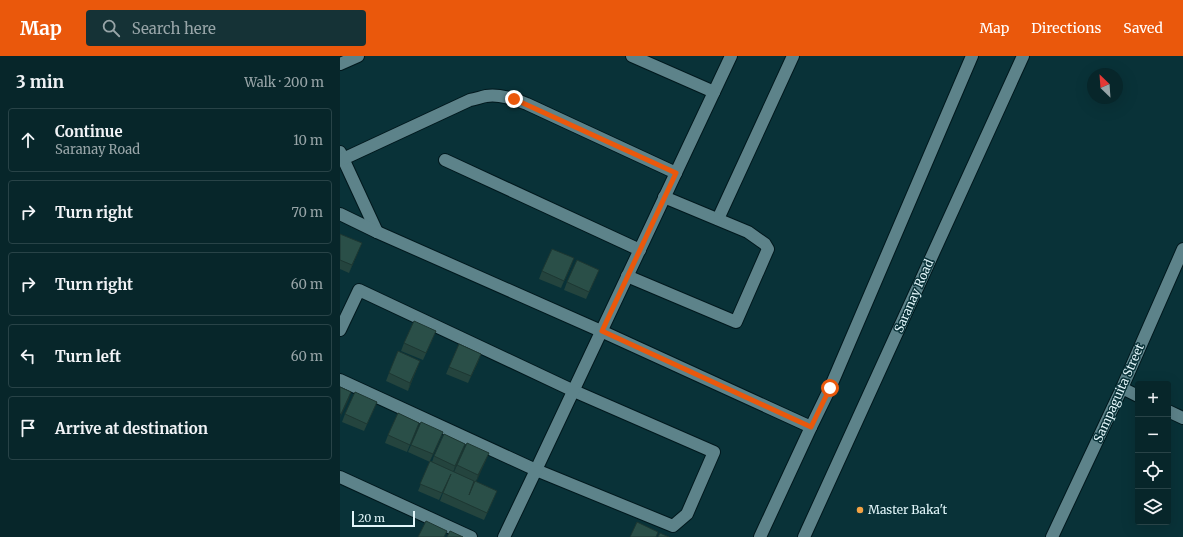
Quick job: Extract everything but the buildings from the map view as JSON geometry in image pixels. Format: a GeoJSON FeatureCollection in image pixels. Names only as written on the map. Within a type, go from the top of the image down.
{"type":"FeatureCollection","features":[{"type":"Feature","properties":{"kind":"street"},"geometry":{"type":"LineString","coordinates":[[340,64],[358,56]]}},
{"type":"Feature","properties":{"kind":"street"},"geometry":{"type":"LineString","coordinates":[[632,56],[714,92]]}},
{"type":"Feature","properties":{"kind":"street"},"geometry":{"type":"LineString","coordinates":[[504,537],[731,56]]}},
{"type":"Feature","properties":{"kind":"street"},"geometry":{"type":"LineString","coordinates":[[718,220],[793,56]]}},
{"type":"Feature","properties":{"kind":"street"},"geometry":{"type":"LineString","coordinates":[[760,537],[834,381],[972,56]]}},
{"type":"Feature","properties":{"kind":"street","name":"Saranay Road"},"geometry":{"type":"LineString","coordinates":[[804,537],[1023,56]]}},
{"type":"Feature","properties":{"kind":"street"},"geometry":{"type":"LineString","coordinates":[[376,232],[342,155],[470,100],[486,96],[499,96],[514,99],[527,104],[676,173]]}},
{"type":"Feature","properties":{"kind":"street"},"geometry":{"type":"LineString","coordinates":[[445,160],[640,250]]}},
{"type":"Feature","properties":{"kind":"street"},"geometry":{"type":"LineString","coordinates":[[627,276],[736,322],[768,249],[765,244],[748,232],[664,197]]}},
{"type":"Feature","properties":{"kind":"street"},"geometry":{"type":"LineString","coordinates":[[340,214],[376,232],[602,331],[811,427]]}},
{"type":"Feature","properties":{"kind":"street","name":"Sampaguita Street"},"geometry":{"type":"LineString","coordinates":[[1052,537],[1122,388],[1183,249]]}},
{"type":"Feature","properties":{"kind":"street"},"geometry":{"type":"LineString","coordinates":[[340,330],[359,290],[574,391],[714,452],[687,514],[672,526],[536,470],[340,380]]}},
{"type":"Feature","properties":{"kind":"street"},"geometry":{"type":"LineString","coordinates":[[1122,388],[1135,394]]}},
{"type":"Feature","properties":{"kind":"street"},"geometry":{"type":"LineString","coordinates":[[1171,412],[1183,418]]}},
{"type":"Feature","properties":{"kind":"street"},"geometry":{"type":"LineString","coordinates":[[340,477],[471,537]]}},
{"type":"Feature","properties":{"kind":"place","name":"Master Baka't"},"geometry":{"type":"Point","coordinates":[860,510]}},
{"type":"Feature","properties":{"kind":"route"},"geometry":{"type":"LineString","coordinates":[[514,99],[676,173],[602,331],[811,427],[830,388]]}}]}
